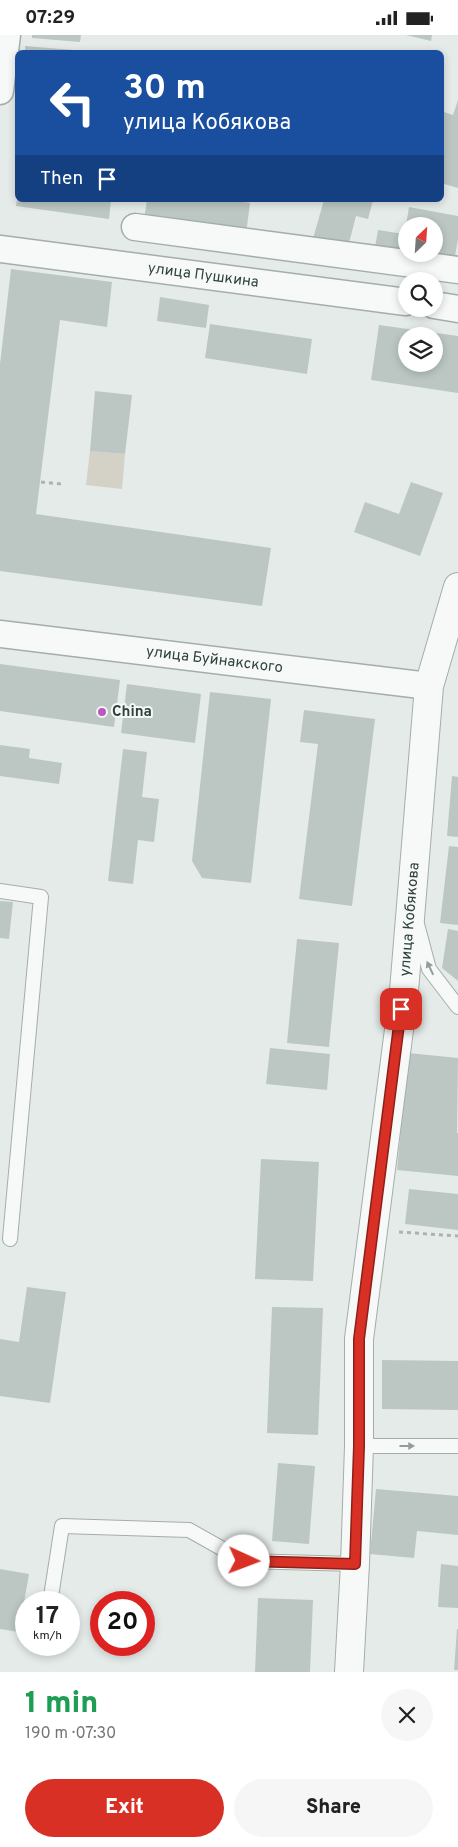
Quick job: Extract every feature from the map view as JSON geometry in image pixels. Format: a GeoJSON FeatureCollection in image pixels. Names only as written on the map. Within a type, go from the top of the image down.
{"type":"FeatureCollection","features":[{"type":"Feature","properties":{"kind":"street"},"geometry":{"type":"LineString","coordinates":[[0,91],[7,35]]}},
{"type":"Feature","properties":{"kind":"street"},"geometry":{"type":"LineString","coordinates":[[135,227],[458,270]]}},
{"type":"Feature","properties":{"kind":"street","name":"улица Пушкина"},"geometry":{"type":"LineString","coordinates":[[0,249],[398,301]]}},
{"type":"Feature","properties":{"kind":"street"},"geometry":{"type":"LineString","coordinates":[[443,306],[458,309]]}},
{"type":"Feature","properties":{"kind":"street","name":"улица Кобякова"},"geometry":{"type":"LineString","coordinates":[[349,1672],[359,1446],[359,1339],[404,991],[429,686],[458,587]]}},
{"type":"Feature","properties":{"kind":"street","name":"улица Буйнакского"},"geometry":{"type":"LineString","coordinates":[[0,634],[429,686]]}},
{"type":"Feature","properties":{"kind":"lane"},"geometry":{"type":"LineString","coordinates":[[0,891],[41,897],[10,1239]]}},
{"type":"Feature","properties":{"kind":"lane"},"geometry":{"type":"LineString","coordinates":[[410,901],[429,969],[458,1007]]}},
{"type":"Feature","properties":{"kind":"lane"},"geometry":{"type":"LineString","coordinates":[[359,1446],[458,1446]]}},
{"type":"Feature","properties":{"kind":"lane"},"geometry":{"type":"LineString","coordinates":[[52,1591],[62,1526],[189,1530],[244,1561],[355,1564]]}},
{"type":"Feature","properties":{"kind":"path"},"geometry":{"type":"LineString","coordinates":[[41,482],[61,484]]}},
{"type":"Feature","properties":{"kind":"path"},"geometry":{"type":"LineString","coordinates":[[373,1231],[458,1236]]}},
{"type":"Feature","properties":{"kind":"shaded area"},"geometry":{"type":"Polygon","coordinates":[[[90,451],[125,454],[122,489],[86,485],[90,451]]]}},
{"type":"Feature","properties":{"kind":"building"},"geometry":{"type":"Polygon","coordinates":[[[32,35],[81,35],[80,42],[32,38],[32,35]]]}},
{"type":"Feature","properties":{"kind":"building"},"geometry":{"type":"Polygon","coordinates":[[[406,35],[432,35],[431,41],[406,35]]]}},
{"type":"Feature","properties":{"kind":"building"},"geometry":{"type":"Polygon","coordinates":[[[25,46],[74,50],[25,50],[25,46]]]}},
{"type":"Feature","properties":{"kind":"building"},"geometry":{"type":"Polygon","coordinates":[[[458,100],[458,188],[444,184],[444,112],[453,115],[458,100]]]}},
{"type":"Feature","properties":{"kind":"building"},"geometry":{"type":"Polygon","coordinates":[[[17,202],[111,202],[109,219],[16,206],[17,202]]]}},
{"type":"Feature","properties":{"kind":"building"},"geometry":{"type":"Polygon","coordinates":[[[147,202],[250,203],[246,234],[144,219],[147,202]]]}},
{"type":"Feature","properties":{"kind":"building"},"geometry":{"type":"Polygon","coordinates":[[[323,202],[372,202],[368,219],[356,216],[347,251],[312,242],[323,202]]]}},
{"type":"Feature","properties":{"kind":"building"},"geometry":{"type":"Polygon","coordinates":[[[409,207],[458,216],[458,239],[453,268],[427,263],[443,262],[443,217],[407,217],[409,207]]]}},
{"type":"Feature","properties":{"kind":"building"},"geometry":{"type":"Polygon","coordinates":[[[378,230],[398,233],[398,258],[374,253],[378,230]]]}},
{"type":"Feature","properties":{"kind":"building"},"geometry":{"type":"Polygon","coordinates":[[[11,269],[112,282],[107,327],[60,320],[36,514],[271,548],[262,606],[0,571],[0,364],[11,269]]]}},
{"type":"Feature","properties":{"kind":"building"},"geometry":{"type":"Polygon","coordinates":[[[160,297],[209,305],[206,328],[157,321],[160,297]]]}},
{"type":"Feature","properties":{"kind":"building"},"geometry":{"type":"Polygon","coordinates":[[[210,324],[312,339],[307,374],[205,358],[210,324]]]}},
{"type":"Feature","properties":{"kind":"building"},"geometry":{"type":"Polygon","coordinates":[[[379,325],[398,328],[398,372],[443,372],[443,334],[458,336],[458,393],[371,380],[379,325]]]}},
{"type":"Feature","properties":{"kind":"building"},"geometry":{"type":"Polygon","coordinates":[[[95,391],[132,395],[125,454],[90,451],[95,391]]]}},
{"type":"Feature","properties":{"kind":"building"},"geometry":{"type":"Polygon","coordinates":[[[411,482],[443,493],[420,556],[354,532],[365,502],[399,514],[411,482]]]}},
{"type":"Feature","properties":{"kind":"building"},"geometry":{"type":"Polygon","coordinates":[[[0,664],[120,680],[114,727],[0,711],[0,664]]]}},
{"type":"Feature","properties":{"kind":"building"},"geometry":{"type":"Polygon","coordinates":[[[127,684],[201,694],[195,743],[121,733],[127,684]]]}},
{"type":"Feature","properties":{"kind":"building"},"geometry":{"type":"Polygon","coordinates":[[[210,692],[271,699],[251,883],[202,878],[192,861],[210,692]]]}},
{"type":"Feature","properties":{"kind":"building"},"geometry":{"type":"Polygon","coordinates":[[[304,710],[375,719],[352,906],[299,899],[318,744],[300,742],[304,710]]]}},
{"type":"Feature","properties":{"kind":"building"},"geometry":{"type":"Polygon","coordinates":[[[0,745],[30,749],[29,758],[62,763],[59,784],[0,776],[0,745]]]}},
{"type":"Feature","properties":{"kind":"building"},"geometry":{"type":"Polygon","coordinates":[[[123,749],[147,752],[142,797],[159,799],[154,842],[138,840],[133,884],[108,881],[123,749]]]}},
{"type":"Feature","properties":{"kind":"building"},"geometry":{"type":"Polygon","coordinates":[[[452,776],[458,777],[458,837],[447,836],[452,776]]]}},
{"type":"Feature","properties":{"kind":"building"},"geometry":{"type":"Polygon","coordinates":[[[449,846],[458,847],[458,925],[440,923],[449,846]]]}},
{"type":"Feature","properties":{"kind":"building"},"geometry":{"type":"Polygon","coordinates":[[[0,901],[13,902],[9,939],[0,938],[0,901]]]}},
{"type":"Feature","properties":{"kind":"building"},"geometry":{"type":"Polygon","coordinates":[[[448,929],[458,931],[458,981],[442,968],[448,929]]]}},
{"type":"Feature","properties":{"kind":"building"},"geometry":{"type":"Polygon","coordinates":[[[297,939],[339,943],[329,1047],[287,1043],[297,939]]]}},
{"type":"Feature","properties":{"kind":"building"},"geometry":{"type":"Polygon","coordinates":[[[270,1048],[330,1054],[327,1090],[266,1084],[270,1048]]]}},
{"type":"Feature","properties":{"kind":"building"},"geometry":{"type":"Polygon","coordinates":[[[408,1053],[458,1058],[458,1176],[397,1170],[408,1053]]]}},
{"type":"Feature","properties":{"kind":"building"},"geometry":{"type":"Polygon","coordinates":[[[261,1159],[319,1162],[313,1281],[255,1279],[261,1159]]]}},
{"type":"Feature","properties":{"kind":"building"},"geometry":{"type":"Polygon","coordinates":[[[409,1189],[458,1194],[458,1230],[405,1224],[409,1189]]]}},
{"type":"Feature","properties":{"kind":"building"},"geometry":{"type":"Polygon","coordinates":[[[27,1287],[66,1292],[50,1403],[0,1396],[0,1339],[19,1342],[27,1287]]]}},
{"type":"Feature","properties":{"kind":"building"},"geometry":{"type":"Polygon","coordinates":[[[272,1307],[323,1308],[318,1435],[267,1433],[272,1307]]]}},
{"type":"Feature","properties":{"kind":"building"},"geometry":{"type":"Polygon","coordinates":[[[382,1360],[458,1361],[458,1410],[382,1409],[382,1360]]]}},
{"type":"Feature","properties":{"kind":"building"},"geometry":{"type":"Polygon","coordinates":[[[278,1463],[315,1466],[309,1544],[272,1541],[278,1463]]]}},
{"type":"Feature","properties":{"kind":"building"},"geometry":{"type":"Polygon","coordinates":[[[376,1489],[458,1496],[458,1535],[417,1531],[414,1558],[370,1554],[376,1489]]]}},
{"type":"Feature","properties":{"kind":"building"},"geometry":{"type":"Polygon","coordinates":[[[441,1564],[458,1566],[458,1608],[438,1607],[441,1564]]]}},
{"type":"Feature","properties":{"kind":"building"},"geometry":{"type":"Polygon","coordinates":[[[0,1569],[29,1574],[26,1591],[15,1591],[15,1631],[0,1629],[0,1569]]]}},
{"type":"Feature","properties":{"kind":"building"},"geometry":{"type":"Polygon","coordinates":[[[258,1598],[313,1600],[310,1672],[255,1672],[258,1598]]]}},
{"type":"Feature","properties":{"kind":"building"},"geometry":{"type":"Polygon","coordinates":[[[457,1629],[458,1670],[454,1670],[457,1629]]]}},
{"type":"Feature","properties":{"kind":"place","name":"China"},"geometry":{"type":"Point","coordinates":[102,712]}},
{"type":"Feature","properties":{"kind":"route"},"geometry":{"type":"LineString","coordinates":[[244,1561],[355,1564],[359,1446],[359,1339],[401,1009]]}}]}
